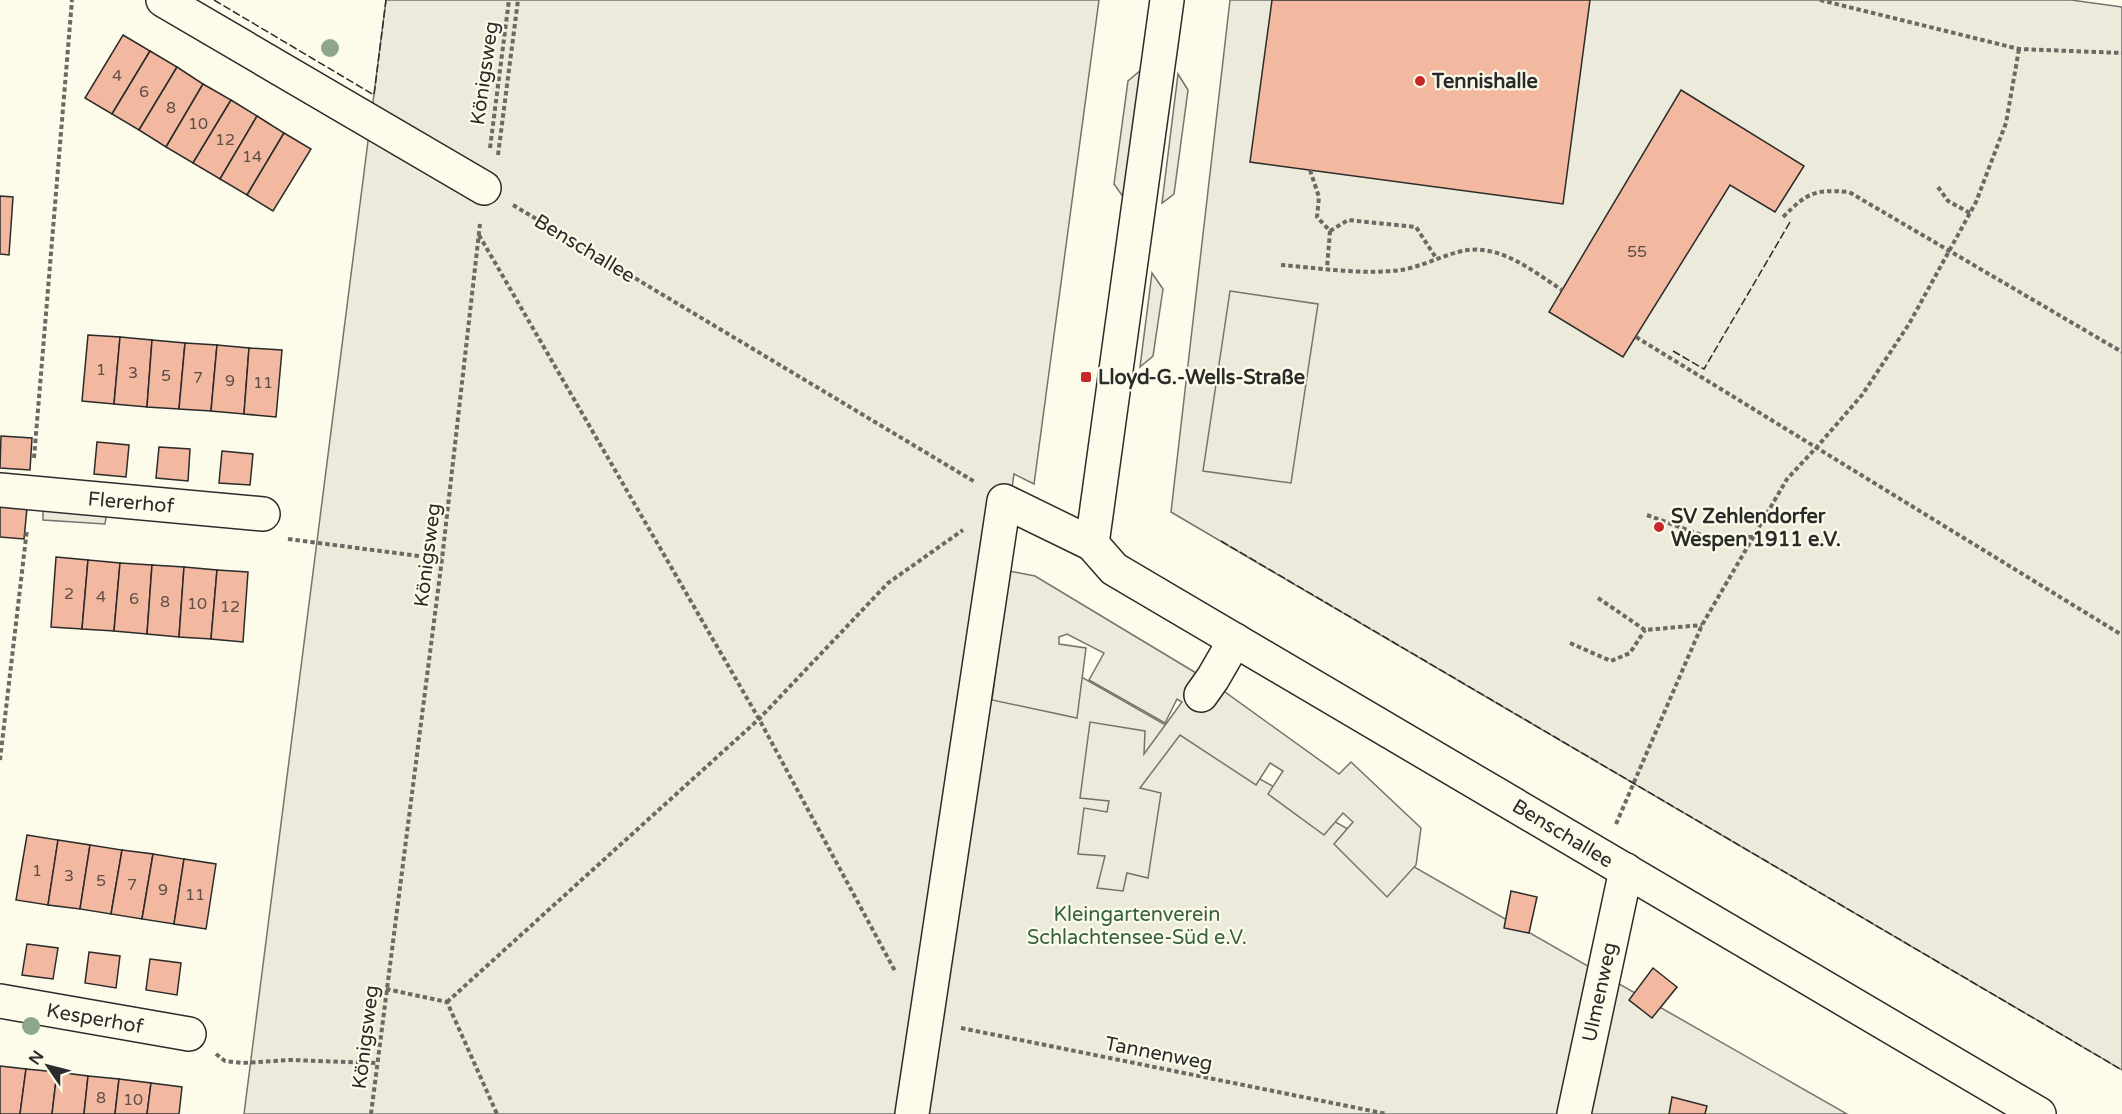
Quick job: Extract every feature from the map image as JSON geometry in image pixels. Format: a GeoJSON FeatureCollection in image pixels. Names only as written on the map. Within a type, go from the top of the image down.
{"type":"FeatureCollection","features":[{"type":"Feature","properties":{"kind":"street"},"geometry":{"type":"LineString","coordinates":[[163,0],[484,188]]}},
{"type":"Feature","properties":{"kind":"street"},"geometry":{"type":"LineString","coordinates":[[912,1114],[1004,501],[1092,544],[1167,0]]}},
{"type":"Feature","properties":{"kind":"street","name":"Flererhof"},"geometry":{"type":"LineString","coordinates":[[16,491],[263,514]]}},
{"type":"Feature","properties":{"kind":"street","name":"Benschallee"},"geometry":{"type":"LineString","coordinates":[[1092,544],[1114,568],[2039,1114]]}},
{"type":"Feature","properties":{"kind":"street"},"geometry":{"type":"LineString","coordinates":[[1201,695],[1214,678],[1235,640]]}},
{"type":"Feature","properties":{"kind":"street","name":"Ulmenweg"},"geometry":{"type":"LineString","coordinates":[[1574,1114],[1626,870]]}},
{"type":"Feature","properties":{"kind":"street","name":"Kesperhof"},"geometry":{"type":"LineString","coordinates":[[0,1001],[189,1034]]}},
{"type":"Feature","properties":{"kind":"path"},"geometry":{"type":"LineString","coordinates":[[0,760],[16,491],[72,0]]}},
{"type":"Feature","properties":{"kind":"path","name":"Königsweg"},"geometry":{"type":"LineString","coordinates":[[371,1114],[442,560],[484,188],[509,0]]}},
{"type":"Feature","properties":{"kind":"path"},"geometry":{"type":"LineString","coordinates":[[484,188],[495,176],[518,0]]}},
{"type":"Feature","properties":{"kind":"path"},"geometry":{"type":"LineString","coordinates":[[1820,0],[2019,50],[2122,53]]}},
{"type":"Feature","properties":{"kind":"path"},"geometry":{"type":"LineString","coordinates":[[1615,827],[1702,625],[1786,479],[1862,394],[1909,324],[1976,202],[2006,123],[2019,50]]}},
{"type":"Feature","properties":{"kind":"path"},"geometry":{"type":"LineString","coordinates":[[1310,170],[1319,197],[1317,217],[1330,231],[1327,268]]}},
{"type":"Feature","properties":{"kind":"path"},"geometry":{"type":"LineString","coordinates":[[1938,187],[1948,201],[1970,213]]}},
{"type":"Feature","properties":{"kind":"path","name":"Benschallee"},"geometry":{"type":"LineString","coordinates":[[484,188],[923,450],[1004,501]]}},
{"type":"Feature","properties":{"kind":"path"},"geometry":{"type":"LineString","coordinates":[[1783,217],[1801,199],[1825,190],[1849,192],[2122,352]]}},
{"type":"Feature","properties":{"kind":"path"},"geometry":{"type":"LineString","coordinates":[[1330,231],[1348,220],[1416,227],[1436,258]]}},
{"type":"Feature","properties":{"kind":"path"},"geometry":{"type":"LineString","coordinates":[[479,235],[759,719],[899,978],[925,1021]]}},
{"type":"Feature","properties":{"kind":"path"},"geometry":{"type":"LineString","coordinates":[[1281,265],[1360,271],[1401,270],[1461,251],[1491,251],[1512,258],[1562,290]]}},
{"type":"Feature","properties":{"kind":"path"},"geometry":{"type":"LineString","coordinates":[[1636,337],[2122,635]]}},
{"type":"Feature","properties":{"kind":"path"},"geometry":{"type":"LineString","coordinates":[[447,1002],[759,719],[888,583],[1004,501]]}},
{"type":"Feature","properties":{"kind":"path"},"geometry":{"type":"LineString","coordinates":[[263,514],[288,538],[442,560]]}},
{"type":"Feature","properties":{"kind":"path"},"geometry":{"type":"LineString","coordinates":[[1647,515],[1704,536],[1753,537]]}},
{"type":"Feature","properties":{"kind":"path"},"geometry":{"type":"LineString","coordinates":[[1598,598],[1645,630],[1702,625]]}},
{"type":"Feature","properties":{"kind":"path"},"geometry":{"type":"LineString","coordinates":[[1570,643],[1611,661],[1630,653],[1645,630]]}},
{"type":"Feature","properties":{"kind":"path"},"geometry":{"type":"LineString","coordinates":[[386,989],[447,1002]]}},
{"type":"Feature","properties":{"kind":"path"},"geometry":{"type":"LineString","coordinates":[[447,1002],[497,1114]]}},
{"type":"Feature","properties":{"kind":"path","name":"Tannenweg"},"geometry":{"type":"LineString","coordinates":[[925,1021],[1387,1114]]}},
{"type":"Feature","properties":{"kind":"path"},"geometry":{"type":"LineString","coordinates":[[189,1034],[225,1061],[242,1063],[290,1060],[377,1063]]}},
{"type":"Feature","properties":{"kind":"green space","name":"Kleingartenverein Schlachtensee-Süd e.V."},"geometry":{"type":"Polygon","coordinates":[[[386,0],[1099,0],[1034,484],[1014,474],[992,626],[1847,1114],[244,1114],[386,0]]]}},
{"type":"Feature","properties":{"kind":"green space","name":"SV Zehlendorfer Wespen 1911 e.V."},"geometry":{"type":"Polygon","coordinates":[[[1230,0],[2071,0],[2122,7],[2122,1070],[1171,512],[1230,0]]]}},
{"type":"Feature","properties":{"kind":"shaded area"},"geometry":{"type":"Polygon","coordinates":[[[1142,69],[1124,198],[1114,184],[1128,81],[1142,69]]]}},
{"type":"Feature","properties":{"kind":"shaded area"},"geometry":{"type":"Polygon","coordinates":[[[1178,74],[1188,90],[1174,194],[1162,203],[1178,74]]]}},
{"type":"Feature","properties":{"kind":"shaded area"},"geometry":{"type":"Polygon","coordinates":[[[1152,273],[1163,289],[1153,356],[1140,367],[1152,273]]]}},
{"type":"Feature","properties":{"kind":"shaded area"},"geometry":{"type":"Polygon","coordinates":[[[1230,291],[1318,304],[1291,483],[1203,471],[1230,291]]]}},
{"type":"Feature","properties":{"kind":"shaded area"},"geometry":{"type":"Polygon","coordinates":[[[43,505],[107,510],[105,524],[43,520],[43,505]]]}},
{"type":"Feature","properties":{"kind":"shaded area"},"geometry":{"type":"Polygon","coordinates":[[[1009,571],[1035,576],[1211,682],[1339,774],[1351,762],[1421,828],[1416,865],[1387,897],[1334,844],[1353,822],[1343,813],[1324,835],[1268,794],[1283,771],[1270,763],[1256,785],[1180,735],[1140,788],[1161,793],[1148,878],[1127,873],[1123,891],[1097,888],[1105,856],[1078,854],[1084,808],[1107,812],[1109,801],[1080,798],[1090,722],[1145,731],[1144,754],[1182,702],[1177,699],[1165,723],[1089,680],[1104,653],[1067,634],[1059,637],[1059,644],[1086,648],[1077,718],[992,700],[1009,571]]]}},
{"type":"Feature","properties":{"kind":"building","name":"Tennishalle"},"geometry":{"type":"Polygon","coordinates":[[[1272,0],[1590,0],[1563,204],[1250,162],[1272,0]]]}},
{"type":"Feature","properties":{"kind":"building"},"geometry":{"type":"Polygon","coordinates":[[[123,35],[150,51],[112,114],[85,98],[123,35]]]}},
{"type":"Feature","properties":{"kind":"building"},"geometry":{"type":"Polygon","coordinates":[[[150,51],[177,67],[139,130],[112,114],[150,51]]]}},
{"type":"Feature","properties":{"kind":"building"},"geometry":{"type":"Polygon","coordinates":[[[177,67],[203,84],[166,147],[139,130],[177,67]]]}},
{"type":"Feature","properties":{"kind":"building"},"geometry":{"type":"Polygon","coordinates":[[[203,84],[231,100],[193,163],[166,147],[203,84]]]}},
{"type":"Feature","properties":{"kind":"building"},"geometry":{"type":"Polygon","coordinates":[[[1681,90],[1804,166],[1775,212],[1730,185],[1623,357],[1549,312],[1681,90]]]}},
{"type":"Feature","properties":{"kind":"building"},"geometry":{"type":"Polygon","coordinates":[[[231,100],[257,116],[220,179],[193,163],[231,100]]]}},
{"type":"Feature","properties":{"kind":"building"},"geometry":{"type":"Polygon","coordinates":[[[257,116],[284,133],[247,195],[220,179],[257,116]]]}},
{"type":"Feature","properties":{"kind":"building"},"geometry":{"type":"Polygon","coordinates":[[[284,133],[311,149],[273,211],[247,195],[284,133]]]}},
{"type":"Feature","properties":{"kind":"building"},"geometry":{"type":"Polygon","coordinates":[[[0,196],[13,197],[9,255],[0,254],[0,196]]]}},
{"type":"Feature","properties":{"kind":"building"},"geometry":{"type":"Polygon","coordinates":[[[88,335],[120,337],[114,404],[82,401],[88,335]]]}},
{"type":"Feature","properties":{"kind":"building"},"geometry":{"type":"Polygon","coordinates":[[[120,337],[152,340],[147,407],[114,404],[120,337]]]}},
{"type":"Feature","properties":{"kind":"building"},"geometry":{"type":"Polygon","coordinates":[[[152,340],[185,343],[179,409],[147,407],[152,340]]]}},
{"type":"Feature","properties":{"kind":"building"},"geometry":{"type":"Polygon","coordinates":[[[185,343],[217,345],[211,411],[179,409],[185,343]]]}},
{"type":"Feature","properties":{"kind":"building"},"geometry":{"type":"Polygon","coordinates":[[[217,345],[249,348],[244,414],[211,411],[217,345]]]}},
{"type":"Feature","properties":{"kind":"building"},"geometry":{"type":"Polygon","coordinates":[[[249,348],[282,350],[276,417],[244,414],[249,348]]]}},
{"type":"Feature","properties":{"kind":"building"},"geometry":{"type":"Polygon","coordinates":[[[1,436],[32,438],[30,470],[0,468],[1,436]]]}},
{"type":"Feature","properties":{"kind":"building"},"geometry":{"type":"Polygon","coordinates":[[[97,442],[129,445],[126,477],[94,474],[97,442]]]}},
{"type":"Feature","properties":{"kind":"building"},"geometry":{"type":"Polygon","coordinates":[[[159,447],[190,449],[188,481],[156,478],[159,447]]]}},
{"type":"Feature","properties":{"kind":"building"},"geometry":{"type":"Polygon","coordinates":[[[222,451],[253,454],[250,485],[219,483],[222,451]]]}},
{"type":"Feature","properties":{"kind":"building"},"geometry":{"type":"Polygon","coordinates":[[[0,505],[27,508],[24,539],[0,537],[0,505]]]}},
{"type":"Feature","properties":{"kind":"building"},"geometry":{"type":"Polygon","coordinates":[[[56,557],[88,560],[82,629],[51,627],[56,557]]]}},
{"type":"Feature","properties":{"kind":"building"},"geometry":{"type":"Polygon","coordinates":[[[88,560],[120,563],[114,631],[82,629],[88,560]]]}},
{"type":"Feature","properties":{"kind":"building"},"geometry":{"type":"Polygon","coordinates":[[[120,563],[152,565],[147,634],[114,631],[120,563]]]}},
{"type":"Feature","properties":{"kind":"building"},"geometry":{"type":"Polygon","coordinates":[[[152,565],[184,567],[179,637],[147,634],[152,565]]]}},
{"type":"Feature","properties":{"kind":"building"},"geometry":{"type":"Polygon","coordinates":[[[184,567],[217,570],[211,639],[179,637],[184,567]]]}},
{"type":"Feature","properties":{"kind":"building"},"geometry":{"type":"Polygon","coordinates":[[[217,570],[248,572],[243,642],[211,639],[217,570]]]}},
{"type":"Feature","properties":{"kind":"building"},"geometry":{"type":"Polygon","coordinates":[[[27,835],[58,840],[48,905],[16,900],[27,835]]]}},
{"type":"Feature","properties":{"kind":"building"},"geometry":{"type":"Polygon","coordinates":[[[58,840],[90,845],[80,909],[48,905],[58,840]]]}},
{"type":"Feature","properties":{"kind":"building"},"geometry":{"type":"Polygon","coordinates":[[[90,845],[122,850],[111,914],[80,909],[90,845]]]}},
{"type":"Feature","properties":{"kind":"building"},"geometry":{"type":"Polygon","coordinates":[[[122,850],[153,854],[142,919],[111,914],[122,850]]]}},
{"type":"Feature","properties":{"kind":"building"},"geometry":{"type":"Polygon","coordinates":[[[153,854],[184,859],[174,924],[142,919],[153,854]]]}},
{"type":"Feature","properties":{"kind":"building"},"geometry":{"type":"Polygon","coordinates":[[[184,859],[216,864],[206,929],[174,924],[184,859]]]}},
{"type":"Feature","properties":{"kind":"building"},"geometry":{"type":"Polygon","coordinates":[[[1511,891],[1537,897],[1529,933],[1504,928],[1511,891]]]}},
{"type":"Feature","properties":{"kind":"building"},"geometry":{"type":"Polygon","coordinates":[[[27,944],[58,948],[53,979],[22,975],[27,944]]]}},
{"type":"Feature","properties":{"kind":"building"},"geometry":{"type":"Polygon","coordinates":[[[89,952],[120,956],[116,988],[85,983],[89,952]]]}},
{"type":"Feature","properties":{"kind":"building"},"geometry":{"type":"Polygon","coordinates":[[[150,959],[181,963],[177,995],[146,990],[150,959]]]}},
{"type":"Feature","properties":{"kind":"building"},"geometry":{"type":"Polygon","coordinates":[[[1653,968],[1677,987],[1652,1018],[1629,1000],[1653,968]]]}},
{"type":"Feature","properties":{"kind":"building"},"geometry":{"type":"Polygon","coordinates":[[[0,1066],[26,1069],[20,1114],[0,1114],[0,1066]]]}},
{"type":"Feature","properties":{"kind":"building"},"geometry":{"type":"Polygon","coordinates":[[[26,1069],[57,1072],[52,1114],[20,1114],[26,1069]]]}},
{"type":"Feature","properties":{"kind":"building"},"geometry":{"type":"Polygon","coordinates":[[[57,1072],[88,1076],[84,1114],[52,1114],[57,1072]]]}},
{"type":"Feature","properties":{"kind":"building"},"geometry":{"type":"Polygon","coordinates":[[[88,1076],[119,1079],[115,1114],[84,1114],[88,1076]]]}},
{"type":"Feature","properties":{"kind":"building"},"geometry":{"type":"Polygon","coordinates":[[[119,1079],[151,1083],[147,1114],[115,1114],[119,1079]]]}},
{"type":"Feature","properties":{"kind":"building"},"geometry":{"type":"Polygon","coordinates":[[[151,1083],[182,1087],[179,1114],[147,1114],[151,1083]]]}},
{"type":"Feature","properties":{"kind":"building"},"geometry":{"type":"Polygon","coordinates":[[[1672,1097],[1707,1106],[1705,1114],[1669,1114],[1672,1097]]]}},
{"type":"Feature","properties":{"kind":"fence"},"geometry":{"type":"LineString","coordinates":[[214,0],[374,95],[386,0]]}},
{"type":"Feature","properties":{"kind":"fence"},"geometry":{"type":"LineString","coordinates":[[1673,351],[1704,369],[1790,222]]}},
{"type":"Feature","properties":{"kind":"fence"},"geometry":{"type":"LineString","coordinates":[[1221,541],[2122,1070]]}},
{"type":"Feature","properties":{"kind":"place","name":"Tennishalle"},"geometry":{"type":"Point","coordinates":[1420,81]}},
{"type":"Feature","properties":{"kind":"place","name":"Lloyd-G.-Wells-Straße"},"geometry":{"type":"Point","coordinates":[1086,377]}},
{"type":"Feature","properties":{"kind":"place","name":"SV Zehlendorfer Wespen 1911 e.V."},"geometry":{"type":"Point","coordinates":[1659,527]}}]}
